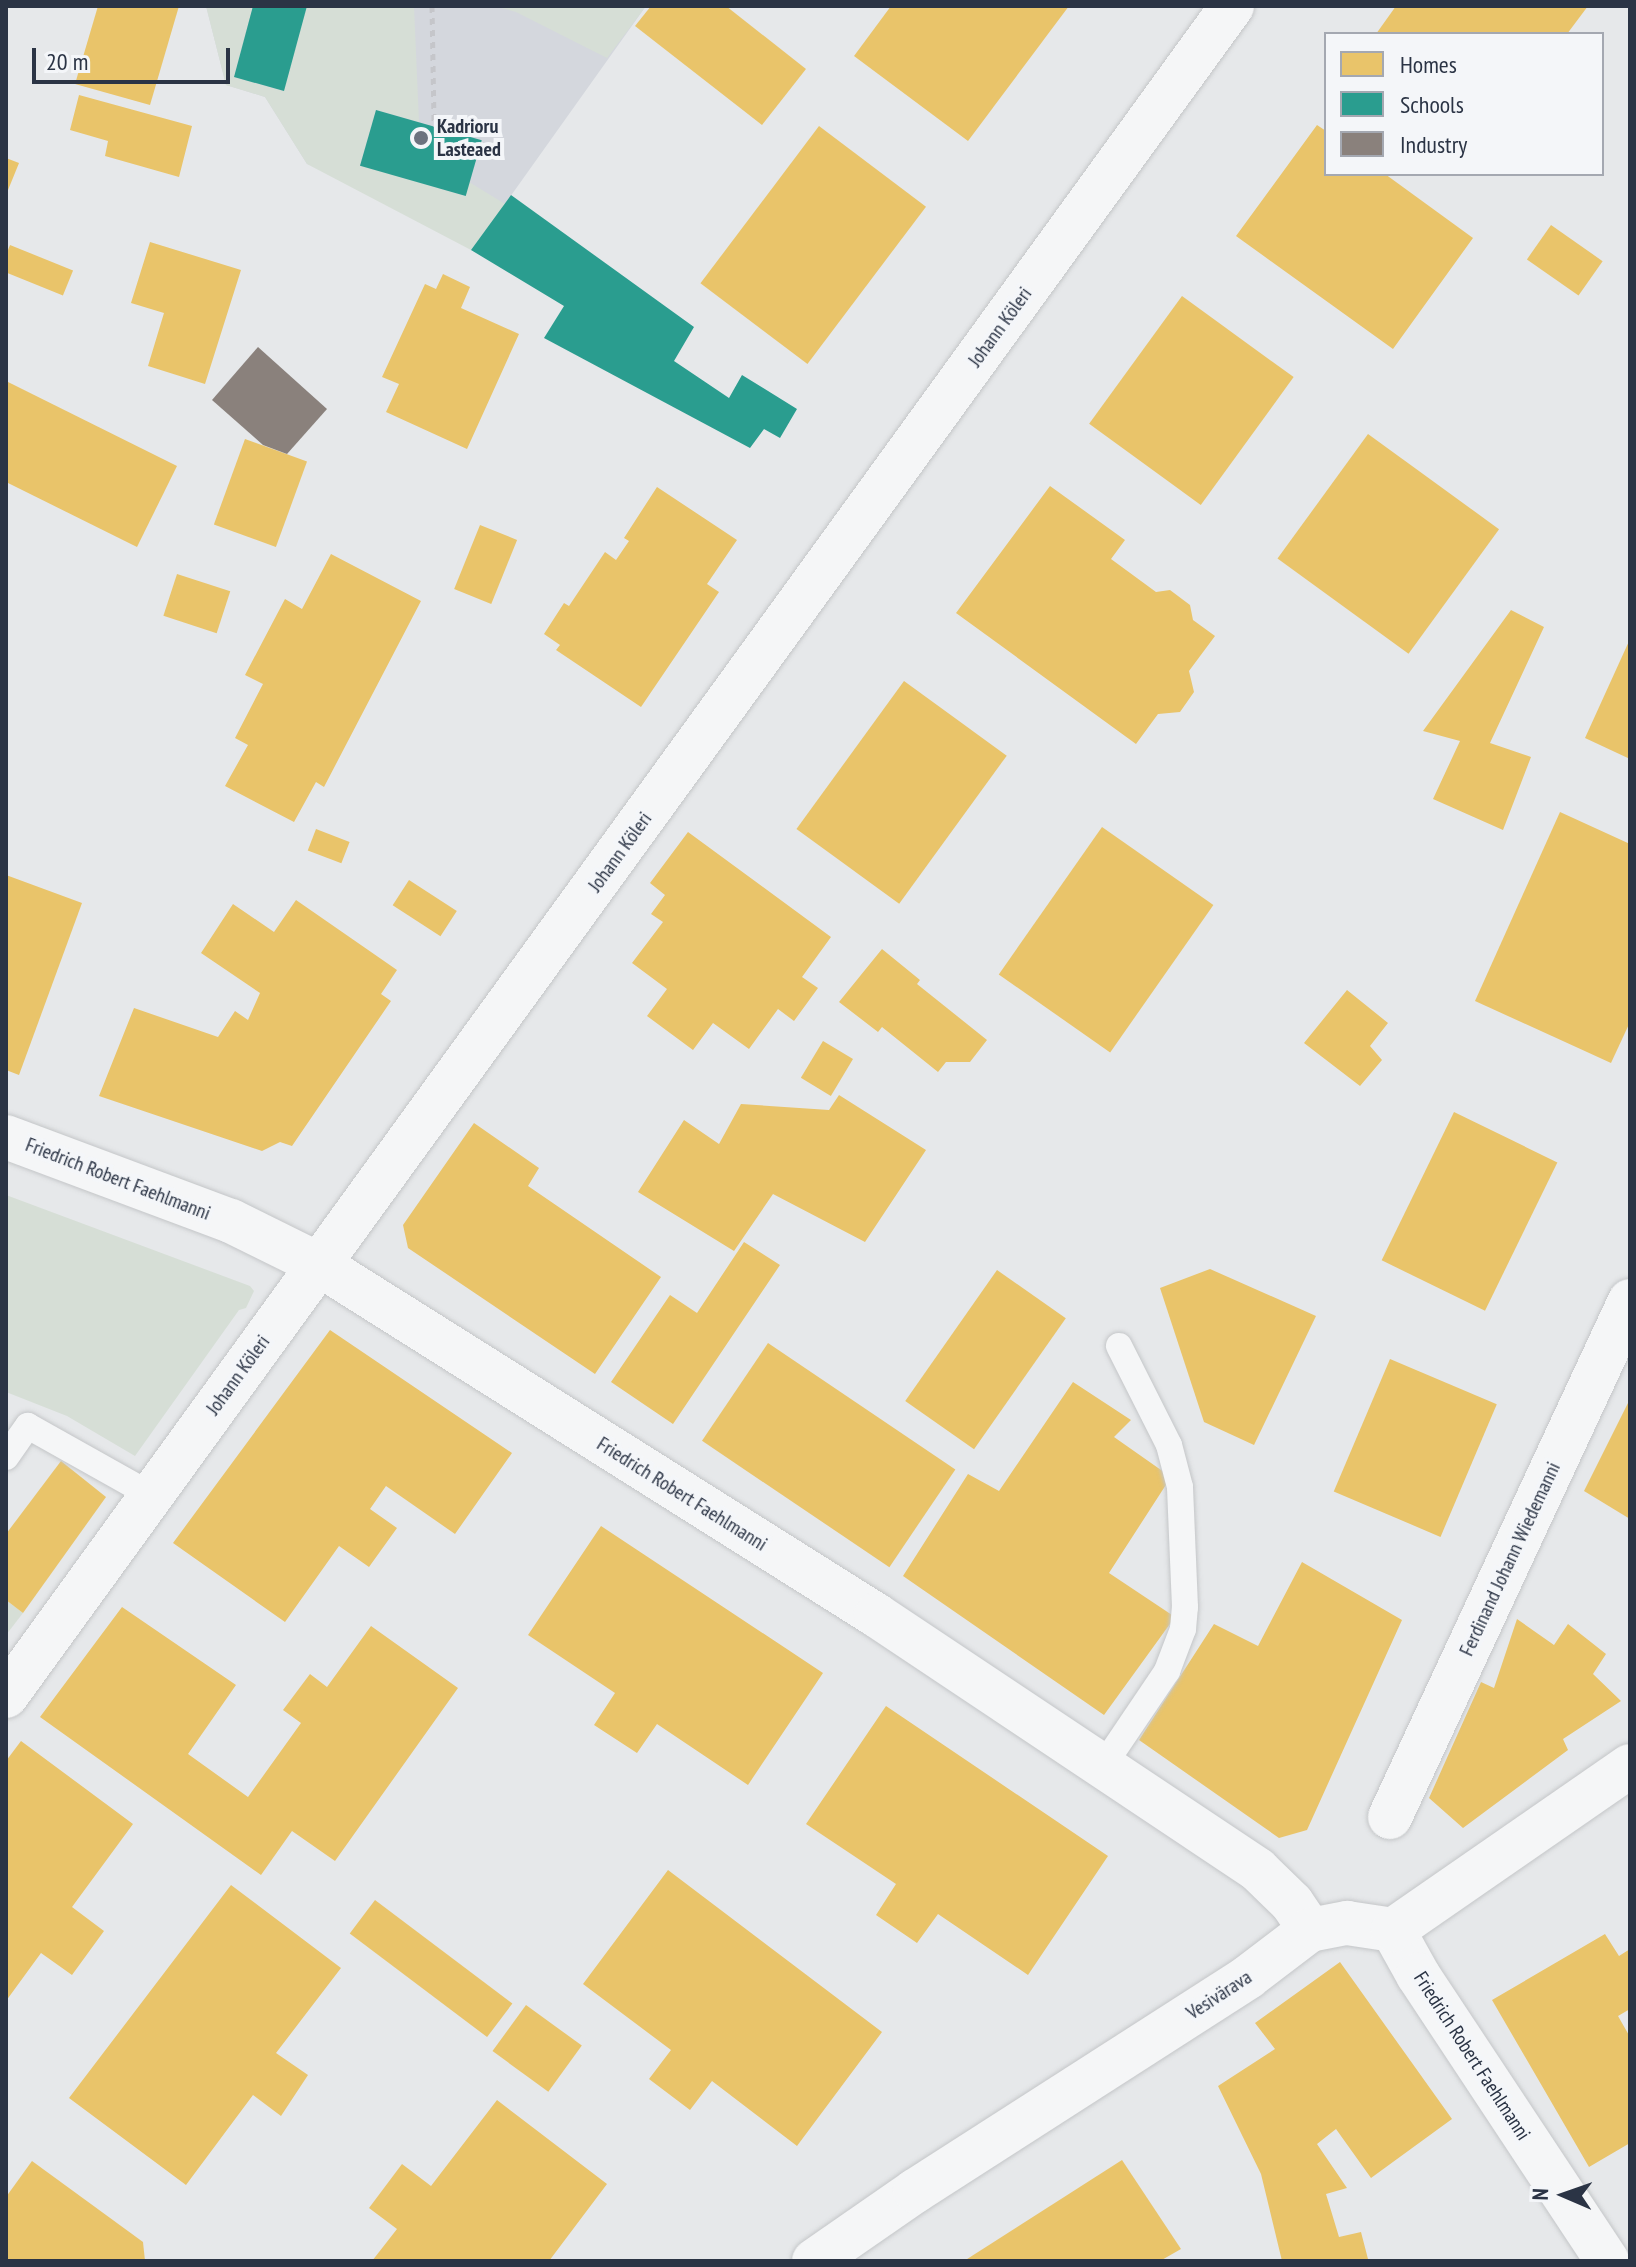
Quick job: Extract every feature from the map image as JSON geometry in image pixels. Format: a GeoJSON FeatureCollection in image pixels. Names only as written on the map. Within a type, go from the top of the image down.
{"type":"FeatureCollection","features":[{"type":"Feature","properties":{"kind":"street","name":"Johann Köleri"},"geometry":{"type":"LineString","coordinates":[[6,1696],[1232,6]]}},
{"type":"Feature","properties":{"kind":"street","name":"Friedrich Robert Faehlmanni"},"geometry":{"type":"LineString","coordinates":[[6,1137],[231,1221],[320,1265],[876,1615],[1258,1870],[1292,1903],[1310,1930]]}},
{"type":"Feature","properties":{"kind":"street","name":"Ferdinand Johann Wiedemanni"},"geometry":{"type":"LineString","coordinates":[[1390,1817],[1630,1301]]}},
{"type":"Feature","properties":{"kind":"street"},"geometry":{"type":"LineString","coordinates":[[1393,1930],[1630,1766]]}},
{"type":"Feature","properties":{"kind":"street","name":"Vesivärava"},"geometry":{"type":"LineString","coordinates":[[814,2261],[915,2191],[1248,1977],[1310,1930],[1347,1923],[1393,1930]]}},
{"type":"Feature","properties":{"kind":"street","name":"Friedrich Robert Faehlmanni"},"geometry":{"type":"LineString","coordinates":[[1393,1930],[1418,1975],[1607,2261]]}},
{"type":"Feature","properties":{"kind":"lane"},"geometry":{"type":"LineString","coordinates":[[1103,1766],[1167,1671],[1183,1629],[1185,1607],[1180,1487],[1169,1445],[1119,1346]]}},
{"type":"Feature","properties":{"kind":"lane"},"geometry":{"type":"LineString","coordinates":[[6,1457],[28,1426],[151,1495]]}},
{"type":"Feature","properties":{"kind":"path"},"geometry":{"type":"LineString","coordinates":[[432,6],[434,126]]}},
{"type":"Feature","properties":{"kind":"shaded area","name":"Kadrioru Lasteaed"},"geometry":{"type":"Polygon","coordinates":[[[206,6],[646,6],[505,204],[307,164],[265,97],[226,85],[206,6]]]}},
{"type":"Feature","properties":{"kind":"shaded area"},"geometry":{"type":"Polygon","coordinates":[[[206,6],[253,6],[234,77],[283,91],[307,6],[414,6],[419,122],[376,110],[360,165],[465,196],[469,182],[505,204],[471,250],[307,164],[265,97],[226,85],[206,6]]]}},
{"type":"Feature","properties":{"kind":"shaded area"},"geometry":{"type":"Polygon","coordinates":[[[494,6],[646,6],[607,58],[516,12],[494,6]]]}},
{"type":"Feature","properties":{"kind":"shaded area"},"geometry":{"type":"Polygon","coordinates":[[[6,1195],[250,1286],[254,1291],[246,1308],[239,1310],[135,1456],[67,1416],[6,1392],[6,1195]]]}},
{"type":"Feature","properties":{"kind":"shaded area"},"geometry":{"type":"Polygon","coordinates":[[[6,1600],[23,1613],[6,1635],[6,1600]]]}},
{"type":"Feature","properties":{"kind":"building: Homes"},"geometry":{"type":"Polygon","coordinates":[[[98,6],[179,6],[150,105],[75,84],[98,6]]]}},
{"type":"Feature","properties":{"kind":"building: Homes"},"geometry":{"type":"Polygon","coordinates":[[[651,6],[726,6],[806,69],[762,125],[635,26],[651,6]]]}},
{"type":"Feature","properties":{"kind":"building: Homes"},"geometry":{"type":"Polygon","coordinates":[[[891,6],[1069,6],[968,141],[854,56],[891,6]]]}},
{"type":"Feature","properties":{"kind":"building: Homes"},"geometry":{"type":"Polygon","coordinates":[[[1396,6],[1588,6],[1568,32],[1377,32],[1396,6]]]}},
{"type":"Feature","properties":{"kind":"building: Homes"},"geometry":{"type":"Polygon","coordinates":[[[79,95],[192,126],[179,177],[105,156],[108,141],[70,130],[79,95]]]}},
{"type":"Feature","properties":{"kind":"building: Homes"},"geometry":{"type":"Polygon","coordinates":[[[1317,125],[1324,130],[1324,176],[1388,176],[1473,238],[1393,349],[1236,236],[1317,125]]]}},
{"type":"Feature","properties":{"kind":"building: Homes"},"geometry":{"type":"Polygon","coordinates":[[[819,126],[926,207],[807,364],[700,283],[819,126]]]}},
{"type":"Feature","properties":{"kind":"building: Homes"},"geometry":{"type":"Polygon","coordinates":[[[6,158],[19,163],[6,195],[6,158]]]}},
{"type":"Feature","properties":{"kind":"building: Homes"},"geometry":{"type":"Polygon","coordinates":[[[1551,225],[1603,261],[1579,296],[1527,259],[1551,225]]]}},
{"type":"Feature","properties":{"kind":"building: Homes"},"geometry":{"type":"Polygon","coordinates":[[[150,242],[241,270],[205,384],[148,366],[164,313],[131,303],[150,242]]]}},
{"type":"Feature","properties":{"kind":"building: Homes"},"geometry":{"type":"Polygon","coordinates":[[[10,245],[73,270],[63,296],[6,273],[6,255],[10,245]]]}},
{"type":"Feature","properties":{"kind":"building: Homes"},"geometry":{"type":"Polygon","coordinates":[[[443,274],[470,287],[461,308],[519,334],[467,449],[386,412],[399,384],[382,377],[425,284],[436,289],[443,274]]]}},
{"type":"Feature","properties":{"kind":"building: Homes"},"geometry":{"type":"Polygon","coordinates":[[[1182,296],[1294,377],[1201,505],[1089,424],[1182,296]]]}},
{"type":"Feature","properties":{"kind":"building: Homes"},"geometry":{"type":"Polygon","coordinates":[[[6,381],[177,466],[137,547],[6,482],[6,381]]]}},
{"type":"Feature","properties":{"kind":"building: Homes"},"geometry":{"type":"Polygon","coordinates":[[[1368,434],[1499,529],[1409,654],[1277,559],[1368,434]]]}},
{"type":"Feature","properties":{"kind":"building: Homes"},"geometry":{"type":"Polygon","coordinates":[[[245,439],[307,462],[276,547],[214,525],[245,439]]]}},
{"type":"Feature","properties":{"kind":"building: Homes"},"geometry":{"type":"Polygon","coordinates":[[[1050,486],[1125,540],[1111,559],[1156,592],[1170,590],[1190,605],[1193,620],[1215,636],[1189,671],[1194,692],[1180,712],[1158,714],[1136,744],[956,613],[1050,486]]]}},
{"type":"Feature","properties":{"kind":"building: Homes"},"geometry":{"type":"Polygon","coordinates":[[[657,487],[737,540],[707,584],[719,592],[641,707],[556,650],[560,645],[544,634],[564,603],[569,606],[605,552],[616,560],[629,541],[624,538],[657,487]]]}},
{"type":"Feature","properties":{"kind":"building: Homes"},"geometry":{"type":"Polygon","coordinates":[[[480,525],[517,540],[491,604],[454,589],[480,525]]]}},
{"type":"Feature","properties":{"kind":"building: Homes"},"geometry":{"type":"Polygon","coordinates":[[[331,554],[421,601],[324,787],[316,782],[294,822],[225,786],[248,745],[235,738],[263,684],[245,675],[285,599],[302,609],[331,554]]]}},
{"type":"Feature","properties":{"kind":"building: Homes"},"geometry":{"type":"Polygon","coordinates":[[[177,574],[230,591],[217,633],[163,616],[177,574]]]}},
{"type":"Feature","properties":{"kind":"building: Homes"},"geometry":{"type":"Polygon","coordinates":[[[1511,610],[1544,627],[1490,743],[1531,757],[1503,830],[1433,799],[1460,741],[1423,731],[1511,610]]]}},
{"type":"Feature","properties":{"kind":"building: Homes"},"geometry":{"type":"Polygon","coordinates":[[[1630,639],[1630,759],[1585,738],[1630,639]]]}},
{"type":"Feature","properties":{"kind":"building: Homes"},"geometry":{"type":"Polygon","coordinates":[[[904,681],[1007,756],[899,904],[796,829],[904,681]]]}},
{"type":"Feature","properties":{"kind":"building: Homes"},"geometry":{"type":"Polygon","coordinates":[[[1560,812],[1630,844],[1630,1022],[1611,1063],[1475,1001],[1560,812]]]}},
{"type":"Feature","properties":{"kind":"building: Homes"},"geometry":{"type":"Polygon","coordinates":[[[1102,827],[1213,905],[1110,1052],[999,974],[1102,827]]]}},
{"type":"Feature","properties":{"kind":"building: Homes"},"geometry":{"type":"Polygon","coordinates":[[[316,829],[350,842],[341,863],[308,850],[316,829]]]}},
{"type":"Feature","properties":{"kind":"building: Homes"},"geometry":{"type":"Polygon","coordinates":[[[688,832],[831,937],[802,977],[818,988],[794,1021],[778,1009],[749,1049],[713,1023],[693,1050],[647,1016],[667,989],[632,963],[663,922],[651,914],[665,895],[650,883],[688,832]]]}},
{"type":"Feature","properties":{"kind":"building: Homes"},"geometry":{"type":"Polygon","coordinates":[[[6,875],[82,903],[19,1075],[6,1070],[6,875]]]}},
{"type":"Feature","properties":{"kind":"building: Homes"},"geometry":{"type":"Polygon","coordinates":[[[409,880],[457,911],[440,936],[393,905],[409,880]]]}},
{"type":"Feature","properties":{"kind":"building: Homes"},"geometry":{"type":"Polygon","coordinates":[[[296,900],[397,970],[381,994],[391,1001],[292,1146],[280,1142],[262,1151],[99,1096],[134,1008],[218,1037],[235,1011],[248,1020],[260,993],[201,953],[233,904],[274,932],[296,900]]]}},
{"type":"Feature","properties":{"kind":"building: Homes"},"geometry":{"type":"Polygon","coordinates":[[[882,949],[920,980],[917,984],[987,1040],[970,1062],[946,1062],[938,1072],[882,1027],[878,1032],[839,1002],[882,949]]]}},
{"type":"Feature","properties":{"kind":"building: Homes"},"geometry":{"type":"Polygon","coordinates":[[[1347,990],[1388,1023],[1370,1046],[1382,1060],[1360,1086],[1304,1043],[1347,990]]]}},
{"type":"Feature","properties":{"kind":"building: Homes"},"geometry":{"type":"Polygon","coordinates":[[[823,1041],[853,1059],[831,1096],[801,1078],[823,1041]]]}},
{"type":"Feature","properties":{"kind":"building: Homes"},"geometry":{"type":"Polygon","coordinates":[[[839,1095],[926,1150],[865,1242],[773,1194],[734,1251],[638,1192],[684,1120],[719,1144],[741,1104],[829,1110],[839,1095]]]}},
{"type":"Feature","properties":{"kind":"building: Homes"},"geometry":{"type":"Polygon","coordinates":[[[1454,1112],[1557,1162],[1485,1311],[1382,1260],[1454,1112]]]}},
{"type":"Feature","properties":{"kind":"building: Homes"},"geometry":{"type":"Polygon","coordinates":[[[474,1123],[539,1168],[528,1186],[661,1277],[595,1374],[408,1248],[403,1225],[474,1123]]]}},
{"type":"Feature","properties":{"kind":"building: Homes"},"geometry":{"type":"Polygon","coordinates":[[[744,1242],[780,1265],[673,1424],[611,1382],[670,1295],[697,1313],[744,1242]]]}},
{"type":"Feature","properties":{"kind":"building: Homes"},"geometry":{"type":"Polygon","coordinates":[[[1210,1269],[1316,1316],[1254,1445],[1204,1422],[1160,1288],[1210,1269]]]}},
{"type":"Feature","properties":{"kind":"building: Homes"},"geometry":{"type":"Polygon","coordinates":[[[997,1270],[1066,1318],[974,1449],[905,1401],[997,1270]]]}},
{"type":"Feature","properties":{"kind":"building: Homes"},"geometry":{"type":"Polygon","coordinates":[[[330,1330],[512,1453],[455,1534],[386,1486],[370,1509],[397,1528],[369,1567],[339,1546],[285,1622],[173,1543],[330,1330]]]}},
{"type":"Feature","properties":{"kind":"building: Homes"},"geometry":{"type":"Polygon","coordinates":[[[768,1343],[955,1469],[889,1567],[702,1441],[768,1343]]]}},
{"type":"Feature","properties":{"kind":"building: Homes"},"geometry":{"type":"Polygon","coordinates":[[[1390,1359],[1497,1404],[1441,1537],[1334,1492],[1390,1359]]]}},
{"type":"Feature","properties":{"kind":"building: Homes"},"geometry":{"type":"Polygon","coordinates":[[[1073,1382],[1131,1420],[1114,1437],[1171,1477],[1109,1573],[1175,1617],[1104,1715],[903,1576],[968,1474],[999,1491],[1073,1382]]]}},
{"type":"Feature","properties":{"kind":"building: Homes"},"geometry":{"type":"Polygon","coordinates":[[[1630,1399],[1630,1519],[1584,1491],[1630,1399]]]}},
{"type":"Feature","properties":{"kind":"building: Homes"},"geometry":{"type":"Polygon","coordinates":[[[61,1461],[106,1497],[23,1613],[6,1600],[6,1534],[61,1461]]]}},
{"type":"Feature","properties":{"kind":"building: Homes"},"geometry":{"type":"Polygon","coordinates":[[[601,1526],[823,1673],[748,1785],[657,1724],[637,1753],[594,1725],[615,1693],[528,1635],[601,1526]]]}},
{"type":"Feature","properties":{"kind":"building: Homes"},"geometry":{"type":"Polygon","coordinates":[[[1302,1562],[1402,1620],[1307,1830],[1279,1838],[1139,1740],[1214,1624],[1258,1646],[1302,1562]]]}},
{"type":"Feature","properties":{"kind":"building: Homes"},"geometry":{"type":"Polygon","coordinates":[[[122,1607],[236,1685],[188,1754],[248,1797],[301,1723],[283,1710],[310,1674],[327,1687],[371,1626],[458,1688],[335,1861],[292,1831],[261,1875],[40,1717],[122,1607]]]}},
{"type":"Feature","properties":{"kind":"building: Homes"},"geometry":{"type":"Polygon","coordinates":[[[1517,1619],[1554,1645],[1568,1624],[1606,1654],[1593,1674],[1621,1701],[1563,1739],[1568,1750],[1463,1828],[1429,1798],[1481,1682],[1494,1688],[1517,1619]]]}},
{"type":"Feature","properties":{"kind":"building: Homes"},"geometry":{"type":"Polygon","coordinates":[[[886,1706],[1108,1856],[1028,1975],[938,1914],[917,1943],[876,1915],[896,1884],[806,1824],[886,1706]]]}},
{"type":"Feature","properties":{"kind":"building: Homes"},"geometry":{"type":"Polygon","coordinates":[[[21,1741],[133,1824],[72,1907],[104,1931],[72,1975],[41,1953],[6,2001],[6,1761],[21,1741]]]}},
{"type":"Feature","properties":{"kind":"building: Homes"},"geometry":{"type":"Polygon","coordinates":[[[668,1870],[882,2032],[797,2146],[712,2081],[690,2110],[649,2079],[671,2050],[583,1984],[668,1870]]]}},
{"type":"Feature","properties":{"kind":"building: Homes"},"geometry":{"type":"Polygon","coordinates":[[[231,1885],[341,1968],[276,2053],[308,2075],[281,2116],[253,2095],[186,2185],[69,2098],[231,1885]]]}},
{"type":"Feature","properties":{"kind":"building: Homes"},"geometry":{"type":"Polygon","coordinates":[[[375,1900],[512,2004],[487,2037],[350,1934],[375,1900]]]}},
{"type":"Feature","properties":{"kind":"building: Homes"},"geometry":{"type":"Polygon","coordinates":[[[1605,1934],[1619,1956],[1630,1949],[1630,2009],[1618,2016],[1630,2037],[1630,2143],[1589,2167],[1492,2000],[1605,1934]]]}},
{"type":"Feature","properties":{"kind":"building: Homes"},"geometry":{"type":"Polygon","coordinates":[[[1340,1962],[1452,2119],[1371,2178],[1336,2129],[1317,2144],[1347,2188],[1326,2194],[1339,2237],[1361,2232],[1368,2259],[1282,2261],[1261,2174],[1218,2086],[1275,2049],[1255,2023],[1340,1962]]]}},
{"type":"Feature","properties":{"kind":"building: Homes"},"geometry":{"type":"Polygon","coordinates":[[[526,2005],[582,2046],[548,2092],[492,2051],[526,2005]]]}},
{"type":"Feature","properties":{"kind":"building: Homes"},"geometry":{"type":"Polygon","coordinates":[[[497,2100],[607,2184],[549,2261],[372,2261],[397,2229],[369,2208],[402,2164],[431,2186],[497,2100]]]}},
{"type":"Feature","properties":{"kind":"building: Homes"},"geometry":{"type":"Polygon","coordinates":[[[1122,2160],[1181,2249],[1160,2261],[964,2261],[1122,2160]]]}},
{"type":"Feature","properties":{"kind":"building: Homes"},"geometry":{"type":"Polygon","coordinates":[[[32,2161],[143,2242],[145,2261],[6,2261],[6,2197],[32,2161]]]}},
{"type":"Feature","properties":{"kind":"building: Schools"},"geometry":{"type":"Polygon","coordinates":[[[253,6],[307,6],[284,91],[234,77],[253,6]]]}},
{"type":"Feature","properties":{"kind":"building: Schools"},"geometry":{"type":"Polygon","coordinates":[[[376,110],[482,140],[466,196],[360,166],[376,110]]]}},
{"type":"Feature","properties":{"kind":"building: Schools"},"geometry":{"type":"Polygon","coordinates":[[[511,195],[694,327],[674,361],[729,398],[742,375],[797,409],[780,438],[764,429],[750,448],[544,338],[564,306],[471,250],[511,195]]]}},
{"type":"Feature","properties":{"kind":"building: Industry"},"geometry":{"type":"Polygon","coordinates":[[[258,347],[327,409],[287,454],[263,445],[212,400],[258,347]]]}},
{"type":"Feature","properties":{"kind":"place","name":"Kadrioru Lasteaed"},"geometry":{"type":"Point","coordinates":[421,138]}}]}
